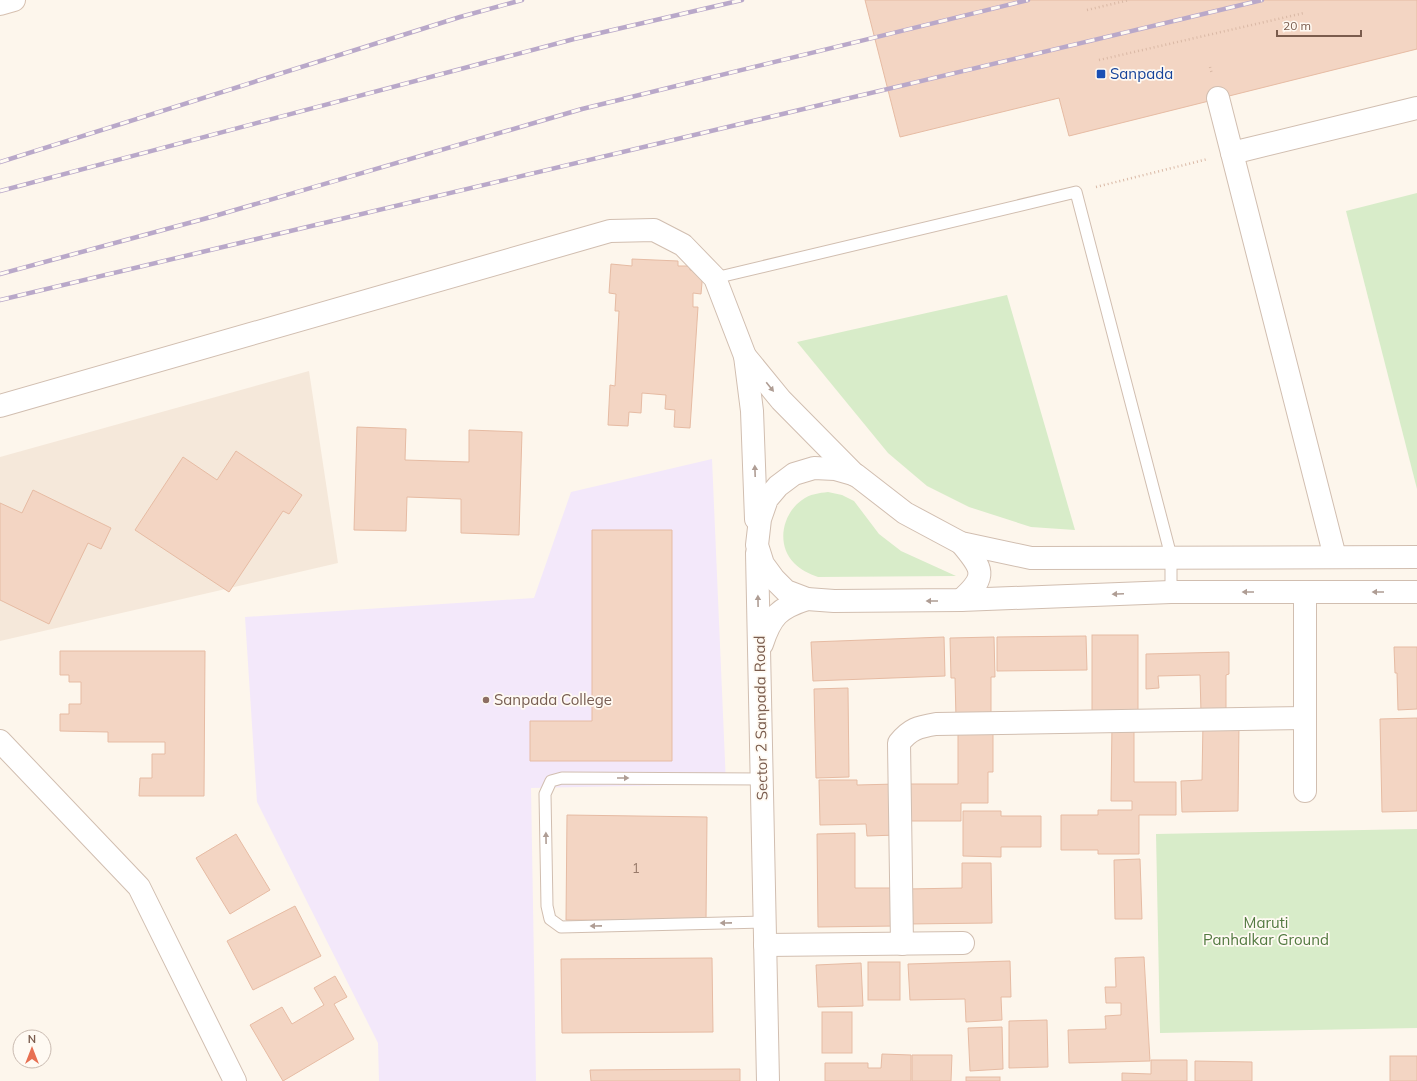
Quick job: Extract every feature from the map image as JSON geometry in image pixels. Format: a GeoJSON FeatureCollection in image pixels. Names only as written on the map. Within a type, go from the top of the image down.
{"type":"FeatureCollection","features":[{"type":"Feature","properties":{"kind":"street"},"geometry":{"type":"LineString","coordinates":[[0,4],[14,0]]}},
{"type":"Feature","properties":{"kind":"street"},"geometry":{"type":"LineString","coordinates":[[1218,98],[1335,557]]}},
{"type":"Feature","properties":{"kind":"street"},"geometry":{"type":"LineString","coordinates":[[1232,153],[1417,108]]}},
{"type":"Feature","properties":{"kind":"street"},"geometry":{"type":"LineString","coordinates":[[0,406],[610,231],[654,230],[683,245],[715,278],[745,356],[786,406],[856,475],[905,513],[961,543],[1031,558],[1171,556],[1415,556]]}},
{"type":"Feature","properties":{"kind":"street","name":"Sector 2 Sanpada Road"},"geometry":{"type":"LineString","coordinates":[[745,356],[752,412],[757,545],[768,1081]]}},
{"type":"Feature","properties":{"kind":"street"},"geometry":{"type":"LineString","coordinates":[[856,475],[835,469],[814,468],[794,474],[778,486],[768,499],[760,519],[757,545],[764,564],[774,579],[786,591],[807,598],[834,601],[961,600],[1171,592],[1417,592]]}},
{"type":"Feature","properties":{"kind":"street"},"geometry":{"type":"LineString","coordinates":[[961,543],[975,560],[980,573],[976,586],[961,600]]}},
{"type":"Feature","properties":{"kind":"street"},"geometry":{"type":"LineString","coordinates":[[1305,592],[1305,791]]}},
{"type":"Feature","properties":{"kind":"street"},"geometry":{"type":"LineString","coordinates":[[760,654],[767,629],[775,615],[788,605],[807,598]]}},
{"type":"Feature","properties":{"kind":"street"},"geometry":{"type":"LineString","coordinates":[[902,944],[899,744],[907,733],[921,726],[936,724],[1305,718]]}},
{"type":"Feature","properties":{"kind":"street"},"geometry":{"type":"LineString","coordinates":[[0,741],[139,886],[235,1081]]}},
{"type":"Feature","properties":{"kind":"street"},"geometry":{"type":"LineString","coordinates":[[765,945],[963,943]]}},
{"type":"Feature","properties":{"kind":"lane"},"geometry":{"type":"LineString","coordinates":[[715,278],[1076,192],[1171,556],[1171,592]]}},
{"type":"Feature","properties":{"kind":"lane"},"geometry":{"type":"LineString","coordinates":[[762,779],[562,778],[551,781],[545,794],[547,906],[550,919],[561,927],[765,922]]}},
{"type":"Feature","properties":{"kind":"path"},"geometry":{"type":"LineString","coordinates":[[1087,10],[1129,0]]}},
{"type":"Feature","properties":{"kind":"path"},"geometry":{"type":"LineString","coordinates":[[1098,60],[1304,13]]}},
{"type":"Feature","properties":{"kind":"path"},"geometry":{"type":"LineString","coordinates":[[1076,192],[1232,153]]}},
{"type":"Feature","properties":{"kind":"shaded area"},"geometry":{"type":"Polygon","coordinates":[[[309,371],[338,563],[0,641],[0,457],[309,371]]]}},
{"type":"Feature","properties":{"kind":"shaded area","name":"Sanpada College"},"geometry":{"type":"Polygon","coordinates":[[[712,459],[726,784],[531,788],[536,1081],[379,1081],[378,1043],[257,802],[245,617],[534,598],[571,492],[712,459]]]}},
{"type":"Feature","properties":{"kind":"green space"},"geometry":{"type":"Polygon","coordinates":[[[1417,193],[1417,489],[1346,211],[1417,193]]]}},
{"type":"Feature","properties":{"kind":"green space"},"geometry":{"type":"Polygon","coordinates":[[[1007,295],[1075,530],[1031,527],[969,507],[927,486],[888,453],[797,342],[1007,295]]]}},
{"type":"Feature","properties":{"kind":"green space"},"geometry":{"type":"Polygon","coordinates":[[[828,492],[842,495],[854,501],[879,534],[901,551],[956,576],[818,577],[802,570],[788,556],[785,548],[783,539],[786,521],[795,506],[802,500],[811,495],[828,492]]]}},
{"type":"Feature","properties":{"kind":"green space","name":"Maruti Panhalkar Ground"},"geometry":{"type":"Polygon","coordinates":[[[1417,829],[1417,1028],[1160,1033],[1156,834],[1417,829]]]}},
{"type":"Feature","properties":{"kind":"building","name":"Sanpada"},"geometry":{"type":"Polygon","coordinates":[[[865,0],[1417,0],[1417,49],[1069,136],[1059,98],[900,137],[865,0]]]}},
{"type":"Feature","properties":{"kind":"building"},"geometry":{"type":"Polygon","coordinates":[[[632,259],[678,261],[678,266],[690,266],[690,270],[703,271],[701,294],[693,293],[693,307],[698,307],[690,428],[674,427],[675,410],[665,409],[666,395],[642,393],[641,413],[629,412],[628,426],[608,425],[610,385],[615,386],[619,311],[615,311],[616,294],[609,293],[611,264],[632,266],[632,259]]]}},
{"type":"Feature","properties":{"kind":"building"},"geometry":{"type":"Polygon","coordinates":[[[357,427],[406,429],[405,460],[469,462],[469,430],[522,432],[519,535],[461,533],[461,499],[407,497],[406,531],[354,530],[357,427]]]}},
{"type":"Feature","properties":{"kind":"building"},"geometry":{"type":"Polygon","coordinates":[[[236,451],[302,495],[289,514],[283,511],[229,592],[135,530],[183,457],[217,480],[236,451]]]}},
{"type":"Feature","properties":{"kind":"building"},"geometry":{"type":"Polygon","coordinates":[[[33,490],[111,528],[101,549],[88,543],[49,624],[0,600],[0,503],[22,513],[33,490]]]}},
{"type":"Feature","properties":{"kind":"building"},"geometry":{"type":"Polygon","coordinates":[[[592,530],[672,530],[672,761],[530,761],[530,721],[592,721],[592,530]]]}},
{"type":"Feature","properties":{"kind":"building"},"geometry":{"type":"Polygon","coordinates":[[[1092,635],[1138,635],[1138,715],[1092,715],[1092,635]]]}},
{"type":"Feature","properties":{"kind":"building"},"geometry":{"type":"Polygon","coordinates":[[[1086,636],[1087,670],[997,671],[997,637],[1086,636]]]}},
{"type":"Feature","properties":{"kind":"building"},"geometry":{"type":"Polygon","coordinates":[[[944,637],[945,676],[813,681],[811,642],[944,637]]]}},
{"type":"Feature","properties":{"kind":"building"},"geometry":{"type":"Polygon","coordinates":[[[994,637],[995,677],[991,677],[991,718],[956,718],[955,678],[951,678],[950,638],[994,637]]]}},
{"type":"Feature","properties":{"kind":"building"},"geometry":{"type":"Polygon","coordinates":[[[1394,647],[1417,647],[1417,709],[1398,710],[1397,673],[1395,673],[1394,647]]]}},
{"type":"Feature","properties":{"kind":"building"},"geometry":{"type":"Polygon","coordinates":[[[60,651],[205,651],[204,796],[139,796],[140,778],[152,778],[152,754],[165,754],[165,742],[108,742],[108,732],[60,731],[60,714],[69,714],[69,704],[81,704],[81,682],[69,682],[69,675],[60,675],[60,651]]]}},
{"type":"Feature","properties":{"kind":"building"},"geometry":{"type":"Polygon","coordinates":[[[1229,652],[1229,674],[1226,675],[1226,713],[1201,713],[1200,675],[1158,676],[1159,688],[1146,689],[1146,654],[1229,652]]]}},
{"type":"Feature","properties":{"kind":"building"},"geometry":{"type":"Polygon","coordinates":[[[848,688],[849,777],[816,778],[814,689],[848,688]]]}},
{"type":"Feature","properties":{"kind":"building"},"geometry":{"type":"Polygon","coordinates":[[[1417,718],[1417,811],[1382,812],[1380,719],[1417,718]]]}},
{"type":"Feature","properties":{"kind":"building"},"geometry":{"type":"Polygon","coordinates":[[[1203,722],[1239,723],[1238,811],[1182,812],[1181,781],[1202,780],[1203,722]]]}},
{"type":"Feature","properties":{"kind":"building"},"geometry":{"type":"Polygon","coordinates":[[[1112,724],[1134,724],[1134,782],[1176,782],[1176,815],[1139,815],[1139,854],[1098,854],[1098,850],[1061,850],[1061,815],[1098,815],[1098,810],[1132,810],[1132,801],[1111,801],[1112,724]]]}},
{"type":"Feature","properties":{"kind":"building"},"geometry":{"type":"Polygon","coordinates":[[[958,729],[993,729],[993,772],[988,772],[988,803],[961,803],[961,821],[903,821],[903,784],[958,784],[958,729]]]}},
{"type":"Feature","properties":{"kind":"building"},"geometry":{"type":"Polygon","coordinates":[[[819,780],[857,780],[857,785],[896,784],[897,835],[867,836],[866,824],[820,825],[819,780]]]}},
{"type":"Feature","properties":{"kind":"building"},"geometry":{"type":"Polygon","coordinates":[[[963,811],[1001,811],[1001,816],[1041,816],[1041,847],[1001,847],[1001,857],[963,856],[963,811]]]}},
{"type":"Feature","properties":{"kind":"building"},"geometry":{"type":"Polygon","coordinates":[[[567,815],[707,817],[706,921],[566,920],[567,815]]]}},
{"type":"Feature","properties":{"kind":"building"},"geometry":{"type":"Polygon","coordinates":[[[855,833],[855,888],[895,888],[896,926],[818,927],[817,834],[855,833]]]}},
{"type":"Feature","properties":{"kind":"building"},"geometry":{"type":"Polygon","coordinates":[[[236,834],[270,890],[230,914],[196,858],[236,834]]]}},
{"type":"Feature","properties":{"kind":"building"},"geometry":{"type":"Polygon","coordinates":[[[1140,859],[1142,919],[1115,919],[1114,860],[1140,859]]]}},
{"type":"Feature","properties":{"kind":"building"},"geometry":{"type":"Polygon","coordinates":[[[962,863],[991,863],[992,923],[907,924],[907,889],[962,888],[962,863]]]}},
{"type":"Feature","properties":{"kind":"building"},"geometry":{"type":"Polygon","coordinates":[[[295,906],[321,956],[253,990],[227,941],[295,906]]]}},
{"type":"Feature","properties":{"kind":"building"},"geometry":{"type":"Polygon","coordinates":[[[1144,957],[1150,1061],[1069,1063],[1068,1030],[1106,1029],[1105,1016],[1121,1015],[1121,1003],[1106,1003],[1105,987],[1116,987],[1115,958],[1144,957]]]}},
{"type":"Feature","properties":{"kind":"building"},"geometry":{"type":"Polygon","coordinates":[[[712,958],[713,1032],[562,1033],[561,959],[712,958]]]}},
{"type":"Feature","properties":{"kind":"building"},"geometry":{"type":"Polygon","coordinates":[[[1010,961],[1011,997],[1001,997],[1002,1020],[966,1022],[965,999],[910,1000],[908,964],[1010,961]]]}},
{"type":"Feature","properties":{"kind":"building"},"geometry":{"type":"Polygon","coordinates":[[[868,962],[900,962],[900,1000],[868,1000],[868,962]]]}},
{"type":"Feature","properties":{"kind":"building"},"geometry":{"type":"Polygon","coordinates":[[[861,963],[863,1006],[818,1007],[816,965],[861,963]]]}},
{"type":"Feature","properties":{"kind":"building"},"geometry":{"type":"Polygon","coordinates":[[[335,976],[347,997],[334,1004],[354,1039],[283,1081],[250,1025],[282,1007],[292,1024],[324,1005],[314,988],[335,976]]]}},
{"type":"Feature","properties":{"kind":"building"},"geometry":{"type":"Polygon","coordinates":[[[822,1012],[852,1012],[852,1053],[822,1053],[822,1012]]]}},
{"type":"Feature","properties":{"kind":"building"},"geometry":{"type":"Polygon","coordinates":[[[1047,1020],[1048,1067],[1009,1068],[1009,1021],[1047,1020]]]}},
{"type":"Feature","properties":{"kind":"building"},"geometry":{"type":"Polygon","coordinates":[[[1002,1027],[1003,1069],[970,1071],[968,1028],[1002,1027]]]}},
{"type":"Feature","properties":{"kind":"building"},"geometry":{"type":"Polygon","coordinates":[[[882,1054],[911,1055],[911,1081],[825,1081],[825,1063],[868,1063],[868,1068],[881,1068],[882,1054]]]}},
{"type":"Feature","properties":{"kind":"building"},"geometry":{"type":"Polygon","coordinates":[[[912,1055],[952,1055],[951,1081],[912,1081],[912,1055]]]}},
{"type":"Feature","properties":{"kind":"building"},"geometry":{"type":"Polygon","coordinates":[[[1390,1056],[1417,1056],[1417,1081],[1390,1081],[1390,1056]]]}},
{"type":"Feature","properties":{"kind":"building"},"geometry":{"type":"Polygon","coordinates":[[[1151,1060],[1187,1060],[1187,1081],[1122,1081],[1122,1073],[1151,1074],[1151,1060]]]}},
{"type":"Feature","properties":{"kind":"building"},"geometry":{"type":"Polygon","coordinates":[[[1195,1061],[1252,1062],[1252,1081],[1195,1081],[1195,1061]]]}},
{"type":"Feature","properties":{"kind":"building"},"geometry":{"type":"Polygon","coordinates":[[[740,1069],[740,1081],[591,1081],[590,1070],[740,1069]]]}},
{"type":"Feature","properties":{"kind":"building"},"geometry":{"type":"Polygon","coordinates":[[[966,1077],[1000,1077],[1000,1081],[966,1081],[966,1077]]]}},
{"type":"Feature","properties":{"kind":"railway"},"geometry":{"type":"LineString","coordinates":[[0,162],[460,17],[522,0]]}},
{"type":"Feature","properties":{"kind":"railway"},"geometry":{"type":"LineString","coordinates":[[0,191],[574,39],[742,0]]}},
{"type":"Feature","properties":{"kind":"railway"},"geometry":{"type":"LineString","coordinates":[[0,274],[211,217],[582,109],[1028,0]]}},
{"type":"Feature","properties":{"kind":"railway"},"geometry":{"type":"LineString","coordinates":[[0,300],[1262,0]]}},
{"type":"Feature","properties":{"kind":"place","name":"Sanpada"},"geometry":{"type":"Point","coordinates":[1101,74]}},
{"type":"Feature","properties":{"kind":"place","name":"Sanpada College"},"geometry":{"type":"Point","coordinates":[486,700]}}]}
